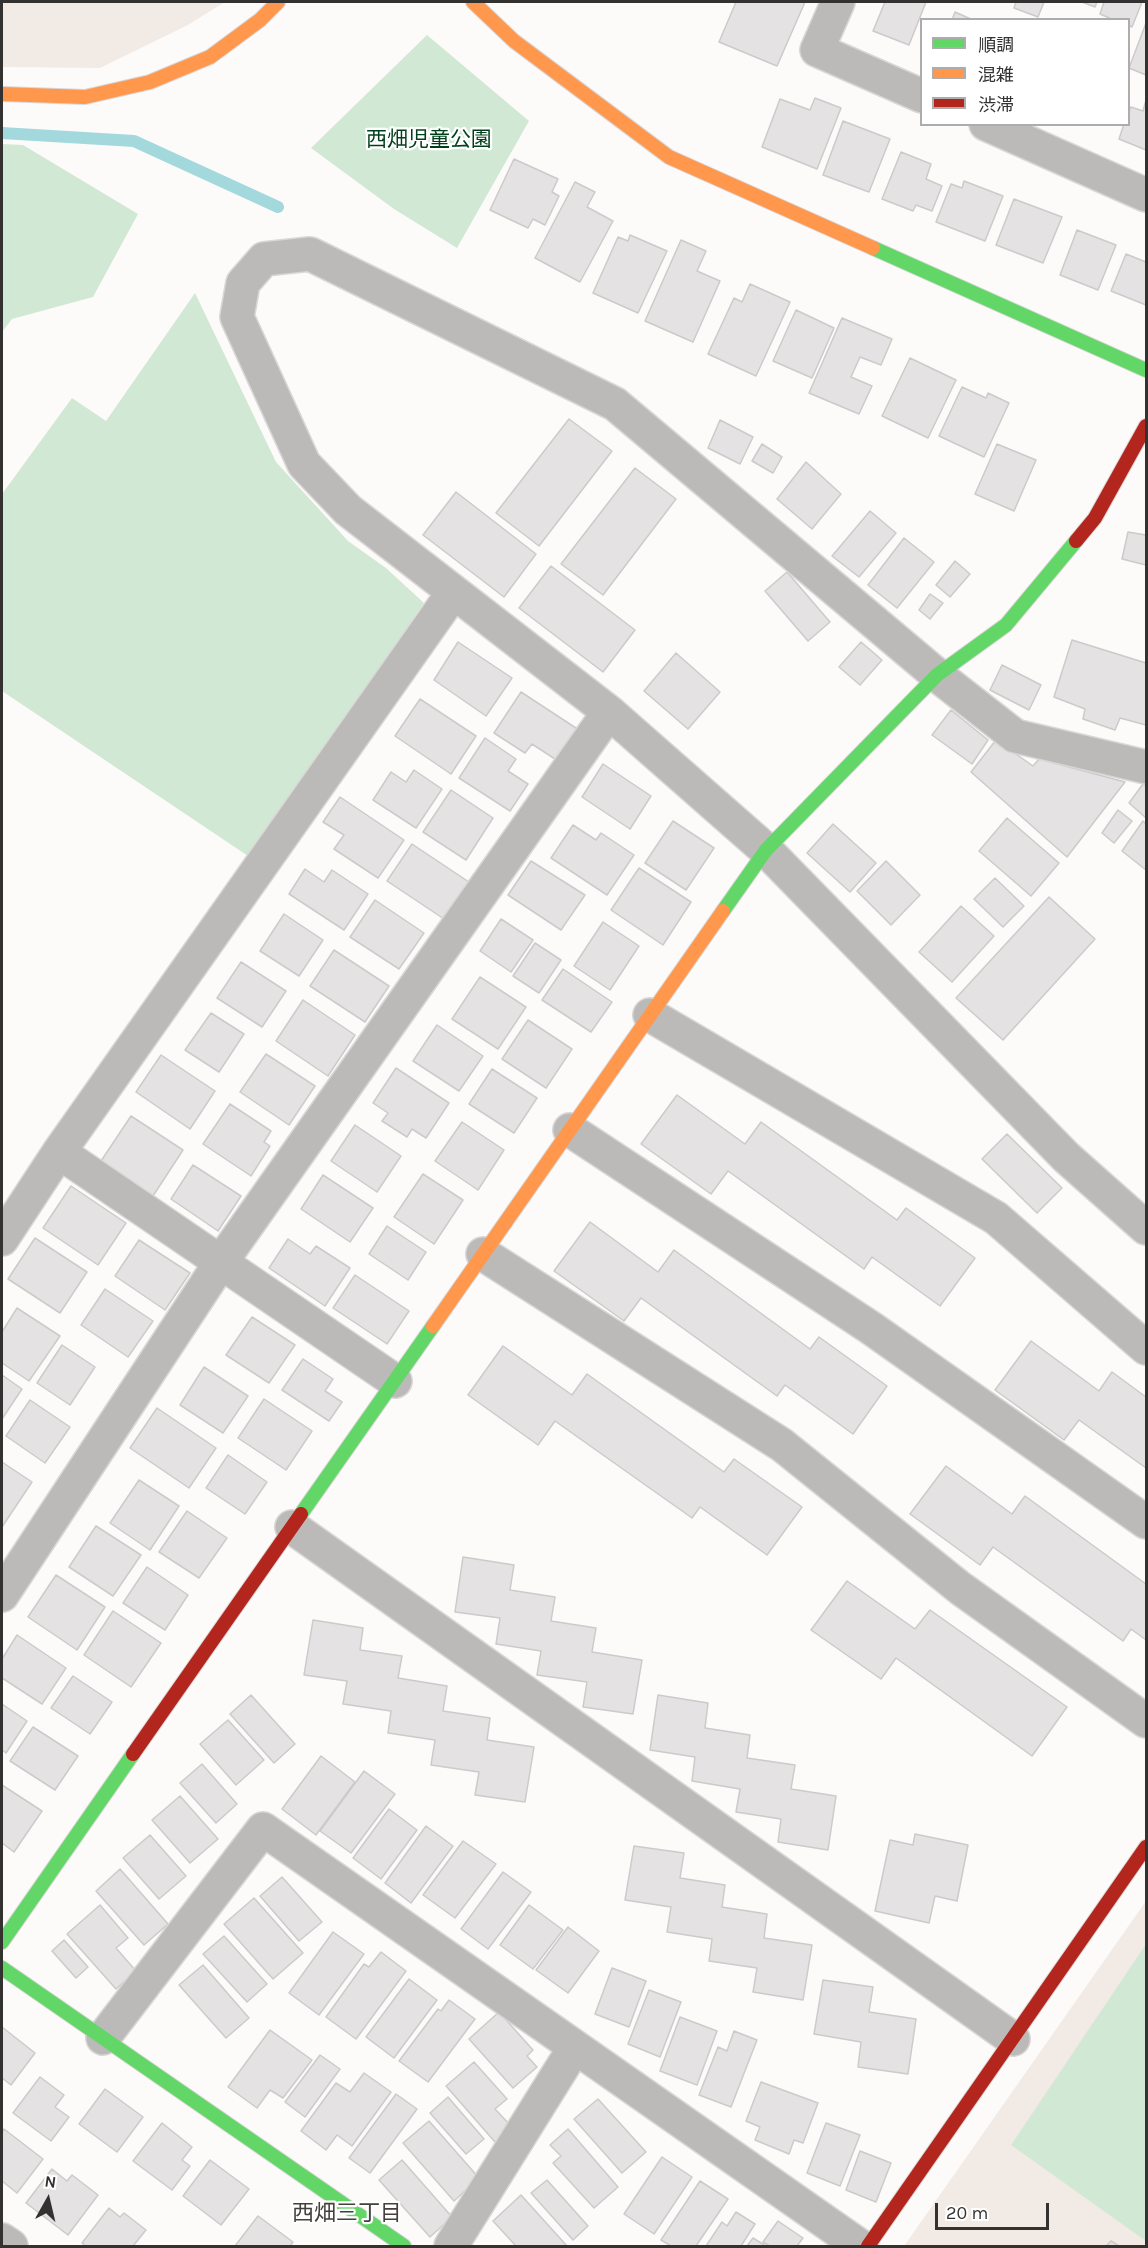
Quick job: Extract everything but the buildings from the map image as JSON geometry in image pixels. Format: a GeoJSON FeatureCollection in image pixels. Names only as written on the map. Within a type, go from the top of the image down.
{"type":"FeatureCollection","features":[{"type":"Feature","properties":{"kind":"street"},"geometry":{"type":"LineString","coordinates":[[2,94],[85,98],[150,82],[210,57],[260,20],[278,2]]}},
{"type":"Feature","properties":{"kind":"street"},"geometry":{"type":"LineString","coordinates":[[473,2],[514,41],[669,157],[1146,370]]}},
{"type":"Feature","properties":{"kind":"street"},"geometry":{"type":"LineString","coordinates":[[838,2],[817,50],[920,96]]}},
{"type":"Feature","properties":{"kind":"street"},"geometry":{"type":"LineString","coordinates":[[991,126],[1146,195]]}},
{"type":"Feature","properties":{"kind":"street"},"geometry":{"type":"LineString","coordinates":[[1146,767],[1015,736],[937,675],[615,404],[310,254],[264,259],[243,283],[237,317],[304,464],[348,510],[609,712],[766,850],[1066,1157],[1146,1228]]}},
{"type":"Feature","properties":{"kind":"street"},"geometry":{"type":"LineString","coordinates":[[2,1942],[766,850],[937,675],[1006,625],[1022,608],[1095,518],[1146,426]]}},
{"type":"Feature","properties":{"kind":"street"},"geometry":{"type":"LineString","coordinates":[[2,1239],[59,1152],[453,592]]}},
{"type":"Feature","properties":{"kind":"street"},"geometry":{"type":"LineString","coordinates":[[2,1595],[221,1262],[609,712]]}},
{"type":"Feature","properties":{"kind":"street"},"geometry":{"type":"LineString","coordinates":[[650,1015],[996,1218],[1146,1347]]}},
{"type":"Feature","properties":{"kind":"street"},"geometry":{"type":"LineString","coordinates":[[570,1130],[871,1328],[1146,1522]]}},
{"type":"Feature","properties":{"kind":"street"},"geometry":{"type":"LineString","coordinates":[[59,1152],[394,1381]]}},
{"type":"Feature","properties":{"kind":"street"},"geometry":{"type":"LineString","coordinates":[[483,1254],[782,1445],[960,1588],[1146,1721]]}},
{"type":"Feature","properties":{"kind":"street"},"geometry":{"type":"LineString","coordinates":[[292,1527],[1013,2039]]}},
{"type":"Feature","properties":{"kind":"street"},"geometry":{"type":"LineString","coordinates":[[103,2038],[263,1829],[860,2247]]}},
{"type":"Feature","properties":{"kind":"street"},"geometry":{"type":"LineString","coordinates":[[868,2247],[1146,1847]]}},
{"type":"Feature","properties":{"kind":"street"},"geometry":{"type":"LineString","coordinates":[[2,1968],[404,2247]]}},
{"type":"Feature","properties":{"kind":"street"},"geometry":{"type":"LineString","coordinates":[[451,2247],[575,2047]]}},
{"type":"Feature","properties":{"kind":"street"},"geometry":{"type":"LineString","coordinates":[[2,2240],[11,2247]]}},
{"type":"Feature","properties":{"kind":"shaded area"},"geometry":{"type":"Polygon","coordinates":[[[2,2],[225,2],[188,25],[100,68],[2,67],[2,2]]]}},
{"type":"Feature","properties":{"kind":"shaded area"},"geometry":{"type":"Polygon","coordinates":[[[1146,1901],[1146,2246],[904,2246],[1146,1901]]]}},
{"type":"Feature","properties":{"kind":"green space","name":"西畑児童公園"},"geometry":{"type":"Polygon","coordinates":[[[427,35],[529,121],[457,248],[394,209],[311,148],[427,35]]]}},
{"type":"Feature","properties":{"kind":"green space"},"geometry":{"type":"Polygon","coordinates":[[[2,144],[23,145],[138,214],[93,297],[12,319],[2,332],[2,144]]]}},
{"type":"Feature","properties":{"kind":"green space"},"geometry":{"type":"Polygon","coordinates":[[[195,293],[276,462],[348,541],[386,568],[424,603],[251,858],[2,691],[2,494],[72,398],[106,421],[195,293]]]}},
{"type":"Feature","properties":{"kind":"green space"},"geometry":{"type":"Polygon","coordinates":[[[1146,1944],[1146,2241],[1011,2145],[1146,1944]]]}},
{"type":"Feature","properties":{"kind":"waterway"},"geometry":{"type":"LineString","coordinates":[[2,133],[134,141],[278,207]]}},
{"type":"Feature","properties":{"kind":"traffic: fast"},"geometry":{"type":"LineString","coordinates":[[873,248],[1146,370]]}},
{"type":"Feature","properties":{"kind":"traffic: fast"},"geometry":{"type":"LineString","coordinates":[[723,911],[766,850],[937,675],[1006,625],[1076,541]]}},
{"type":"Feature","properties":{"kind":"traffic: fast"},"geometry":{"type":"LineString","coordinates":[[301,1514],[433,1326]]}},
{"type":"Feature","properties":{"kind":"traffic: fast"},"geometry":{"type":"LineString","coordinates":[[2,1942],[133,1754]]}},
{"type":"Feature","properties":{"kind":"traffic: fast"},"geometry":{"type":"LineString","coordinates":[[2,1968],[404,2246]]}},
{"type":"Feature","properties":{"kind":"traffic: slow"},"geometry":{"type":"LineString","coordinates":[[2,94],[85,97],[150,82],[210,57],[260,20],[278,2]]}},
{"type":"Feature","properties":{"kind":"traffic: slow"},"geometry":{"type":"LineString","coordinates":[[473,2],[514,41],[669,157],[873,248]]}},
{"type":"Feature","properties":{"kind":"traffic: slow"},"geometry":{"type":"LineString","coordinates":[[433,1326],[723,911]]}},
{"type":"Feature","properties":{"kind":"traffic: jam"},"geometry":{"type":"LineString","coordinates":[[1076,541],[1095,518],[1146,426]]}},
{"type":"Feature","properties":{"kind":"traffic: jam"},"geometry":{"type":"LineString","coordinates":[[133,1754],[301,1514]]}},
{"type":"Feature","properties":{"kind":"traffic: jam"},"geometry":{"type":"LineString","coordinates":[[868,2246],[1146,1847]]}},
{"type":"Feature","properties":{"kind":"district","name":"西畑三丁目"},"geometry":{"type":"Point","coordinates":[347,2214]}}]}
